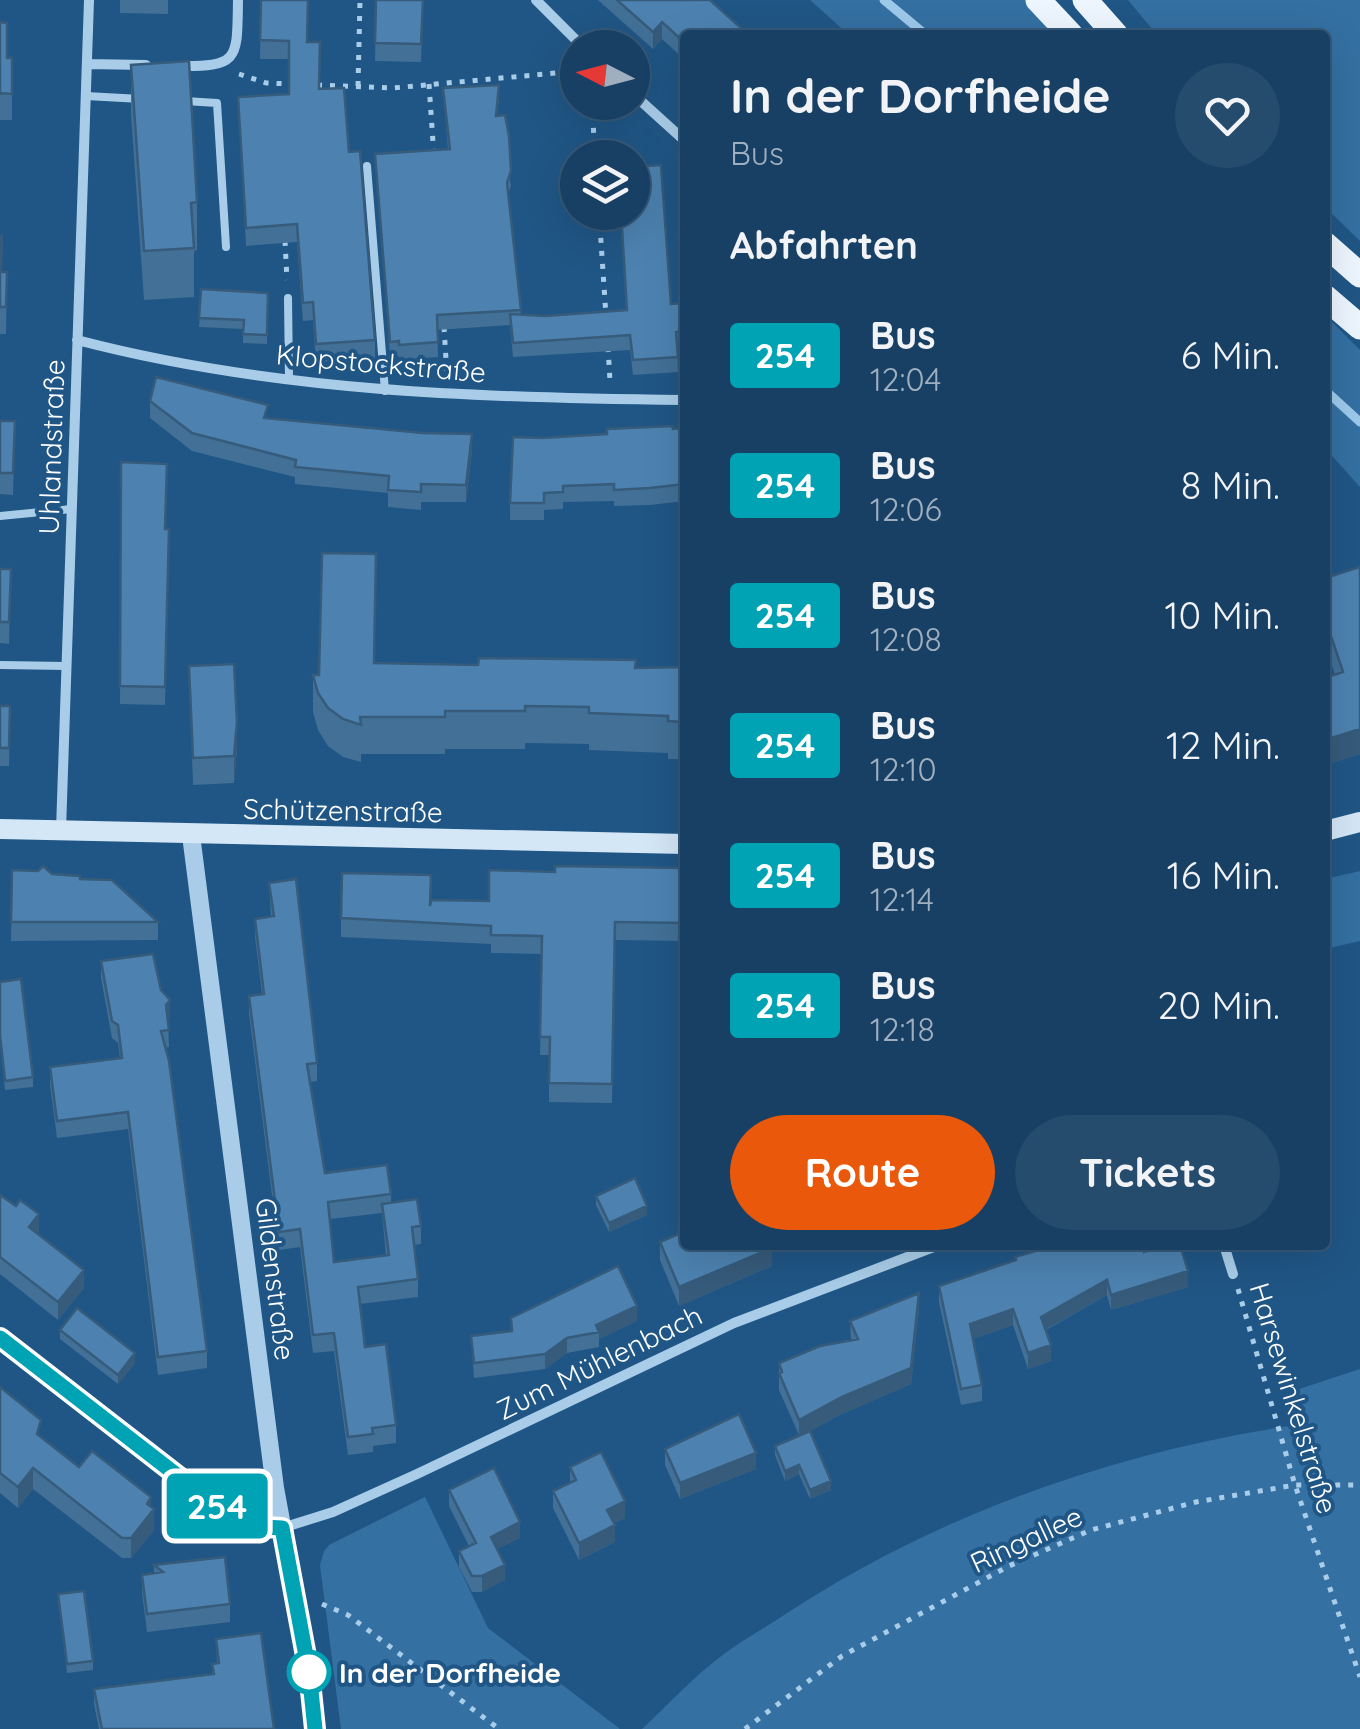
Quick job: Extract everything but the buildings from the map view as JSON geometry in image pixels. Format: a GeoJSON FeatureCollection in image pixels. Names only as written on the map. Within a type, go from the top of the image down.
{"type":"FeatureCollection","features":[{"type":"Feature","properties":{"kind":"main road"},"geometry":{"type":"LineString","coordinates":[[1038,0],[1066,30]]}},
{"type":"Feature","properties":{"kind":"main road"},"geometry":{"type":"LineString","coordinates":[[1086,0],[1112,30]]}},
{"type":"Feature","properties":{"kind":"main road"},"geometry":{"type":"LineString","coordinates":[[1330,248],[1360,275]]}},
{"type":"Feature","properties":{"kind":"main road"},"geometry":{"type":"LineString","coordinates":[[1330,301],[1360,327]]}},
{"type":"Feature","properties":{"kind":"main road"},"geometry":{"type":"LineString","coordinates":[[1330,830],[1360,822]]}},
{"type":"Feature","properties":{"kind":"main road","name":"Schützenstraße"},"geometry":{"type":"LineString","coordinates":[[0,829],[680,844]]}},
{"type":"Feature","properties":{"kind":"street","name":"Uhlandstraße"},"geometry":{"type":"LineString","coordinates":[[61,831],[89,0]]}},
{"type":"Feature","properties":{"kind":"street"},"geometry":{"type":"LineString","coordinates":[[87,64],[210,66],[228,60],[238,36],[238,0]]}},
{"type":"Feature","properties":{"kind":"street"},"geometry":{"type":"LineString","coordinates":[[536,0],[566,30]]}},
{"type":"Feature","properties":{"kind":"street"},"geometry":{"type":"LineString","coordinates":[[650,110],[680,137]]}},
{"type":"Feature","properties":{"kind":"street","name":"Klopstockstraße"},"geometry":{"type":"LineString","coordinates":[[77,340],[146,358],[385,392],[680,400]]}},
{"type":"Feature","properties":{"kind":"street","name":"Gildenstraße"},"geometry":{"type":"LineString","coordinates":[[191,835],[275,1488],[309,1672],[314,1729]]}},
{"type":"Feature","properties":{"kind":"street","name":"Zum Mühlenbach"},"geometry":{"type":"LineString","coordinates":[[282,1528],[333,1512],[417,1474],[734,1322],[927,1250]]}},
{"type":"Feature","properties":{"kind":"street","name":"Harsewinkelstraße"},"geometry":{"type":"LineString","coordinates":[[1226,1250],[1233,1274]]}},
{"type":"Feature","properties":{"kind":"street"},"geometry":{"type":"LineString","coordinates":[[0,1338],[232,1518],[282,1528]]}},
{"type":"Feature","properties":{"kind":"lane"},"geometry":{"type":"LineString","coordinates":[[86,96],[161,100]]}},
{"type":"Feature","properties":{"kind":"lane"},"geometry":{"type":"LineString","coordinates":[[180,101],[218,102],[226,247]]}},
{"type":"Feature","properties":{"kind":"lane"},"geometry":{"type":"LineString","coordinates":[[367,166],[385,392]]}},
{"type":"Feature","properties":{"kind":"lane"},"geometry":{"type":"LineString","coordinates":[[288,298],[289,379]]}},
{"type":"Feature","properties":{"kind":"lane"},"geometry":{"type":"LineString","coordinates":[[0,516],[72,509]]}},
{"type":"Feature","properties":{"kind":"lane"},"geometry":{"type":"LineString","coordinates":[[0,665],[66,666]]}},
{"type":"Feature","properties":{"kind":"lane"},"geometry":{"type":"LineString","coordinates":[[201,1493],[275,1488]]}},
{"type":"Feature","properties":{"kind":"path"},"geometry":{"type":"LineString","coordinates":[[358,86],[360,0]]}},
{"type":"Feature","properties":{"kind":"path"},"geometry":{"type":"LineString","coordinates":[[228,60],[241,76],[266,83],[429,84],[560,73]]}},
{"type":"Feature","properties":{"kind":"path"},"geometry":{"type":"LineString","coordinates":[[429,84],[434,162]]}},
{"type":"Feature","properties":{"kind":"path"},"geometry":{"type":"LineString","coordinates":[[284,223],[288,298]]}},
{"type":"Feature","properties":{"kind":"path"},"geometry":{"type":"LineString","coordinates":[[600,230],[606,324]]}},
{"type":"Feature","properties":{"kind":"path"},"geometry":{"type":"LineString","coordinates":[[443,317],[448,394]]}},
{"type":"Feature","properties":{"kind":"path"},"geometry":{"type":"LineString","coordinates":[[608,343],[612,399]]}},
{"type":"Feature","properties":{"kind":"path","name":"Harsewinkelstraße"},"geometry":{"type":"LineString","coordinates":[[1233,1274],[1295,1485],[1360,1677]]}},
{"type":"Feature","properties":{"kind":"path","name":"Ringallee"},"geometry":{"type":"LineString","coordinates":[[745,1729],[842,1656],[1026,1558],[1092,1530],[1148,1512],[1295,1485],[1360,1485]]}},
{"type":"Feature","properties":{"kind":"path"},"geometry":{"type":"LineString","coordinates":[[294,1604],[321,1603],[348,1616],[499,1729]]}},
{"type":"Feature","properties":{"kind":"shaded area"},"geometry":{"type":"Polygon","coordinates":[[[810,0],[1028,0],[1053,30],[843,30],[810,0]]]}},
{"type":"Feature","properties":{"kind":"shaded area"},"geometry":{"type":"Polygon","coordinates":[[[1128,0],[1360,0],[1360,241],[1330,212],[1330,30],[1153,30],[1128,0]]]}},
{"type":"Feature","properties":{"kind":"shaded area"},"geometry":{"type":"Polygon","coordinates":[[[1330,320],[1360,350],[1360,487],[1330,454],[1330,320]]]}},
{"type":"Feature","properties":{"kind":"shaded area"},"geometry":{"type":"Polygon","coordinates":[[[1360,871],[1360,941],[1330,948],[1330,878],[1360,871]]]}},
{"type":"Feature","properties":{"kind":"shaded area"},"geometry":{"type":"Polygon","coordinates":[[[1360,1369],[1360,1729],[642,1729],[734,1647],[900,1548],[1029,1492],[1096,1470],[1163,1451],[1302,1424],[1293,1391],[1360,1369]]]}},
{"type":"Feature","properties":{"kind":"shaded area"},"geometry":{"type":"Polygon","coordinates":[[[425,1497],[488,1628],[620,1729],[341,1729],[320,1565],[324,1551],[425,1497]]]}},
{"type":"Feature","properties":{"kind":"waterway"},"geometry":{"type":"LineString","coordinates":[[884,0],[920,30]]}},
{"type":"Feature","properties":{"kind":"waterway"},"geometry":{"type":"LineString","coordinates":[[1330,395],[1360,422]]}},
{"type":"Feature","properties":{"kind":"bus line","name":"254"},"geometry":{"type":"LineString","coordinates":[[0,1338],[232,1518],[282,1528],[309,1672],[315,1729]]}},
{"type":"Feature","properties":{"kind":"place","name":"In der Dorfheide"},"geometry":{"type":"Point","coordinates":[309,1672]}}]}
